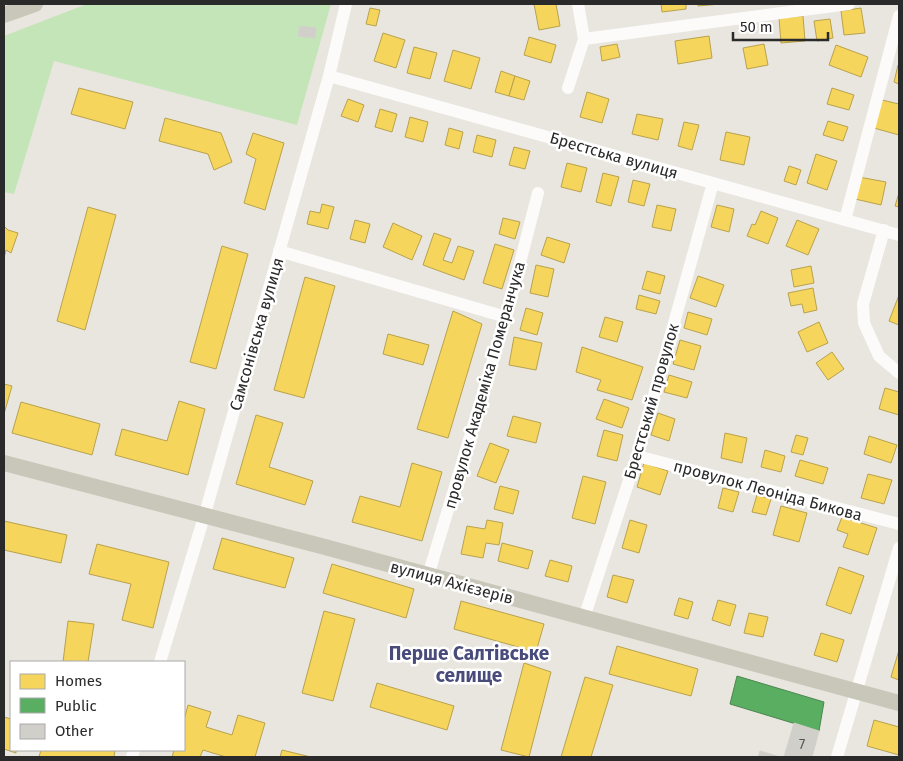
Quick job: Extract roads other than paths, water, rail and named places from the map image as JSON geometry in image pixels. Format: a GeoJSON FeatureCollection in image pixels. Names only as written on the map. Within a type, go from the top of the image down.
{"type":"FeatureCollection","features":[{"type":"Feature","properties":{"kind":"main road"},"geometry":{"type":"LineString","coordinates":[[4,15],[35,4]]}},
{"type":"Feature","properties":{"kind":"main road","name":"вулиця Ахієзерів"},"geometry":{"type":"LineString","coordinates":[[4,463],[325,547],[899,703]]}},
{"type":"Feature","properties":{"kind":"street","name":"Самсонівська вулиця"},"geometry":{"type":"LineString","coordinates":[[160,661],[204,516],[329,76],[346,4]]}},
{"type":"Feature","properties":{"kind":"street"},"geometry":{"type":"LineString","coordinates":[[568,88],[584,39],[578,4]]}},
{"type":"Feature","properties":{"kind":"street"},"geometry":{"type":"LineString","coordinates":[[584,39],[849,4]]}},
{"type":"Feature","properties":{"kind":"street"},"geometry":{"type":"LineString","coordinates":[[845,220],[899,16]]}},
{"type":"Feature","properties":{"kind":"street","name":"Брестська вулиця"},"geometry":{"type":"LineString","coordinates":[[329,76],[899,235]]}},
{"type":"Feature","properties":{"kind":"street","name":"Брестський провулок"},"geometry":{"type":"LineString","coordinates":[[584,618],[637,456],[713,183]]}},
{"type":"Feature","properties":{"kind":"street","name":"провулок Академіка Померанчука"},"geometry":{"type":"LineString","coordinates":[[428,576],[506,317],[538,193]]}},
{"type":"Feature","properties":{"kind":"street"},"geometry":{"type":"LineString","coordinates":[[884,230],[863,304],[864,323],[879,356],[899,373]]}},
{"type":"Feature","properties":{"kind":"street"},"geometry":{"type":"LineString","coordinates":[[279,251],[506,317]]}},
{"type":"Feature","properties":{"kind":"street","name":"провулок Леоніда Бикова"},"geometry":{"type":"LineString","coordinates":[[637,456],[899,524]]}},
{"type":"Feature","properties":{"kind":"street"},"geometry":{"type":"LineString","coordinates":[[837,757],[899,548]]}},
{"type":"Feature","properties":{"kind":"district","name":"Перше Салтівське селище"},"geometry":{"type":"Point","coordinates":[469,664]}}]}
